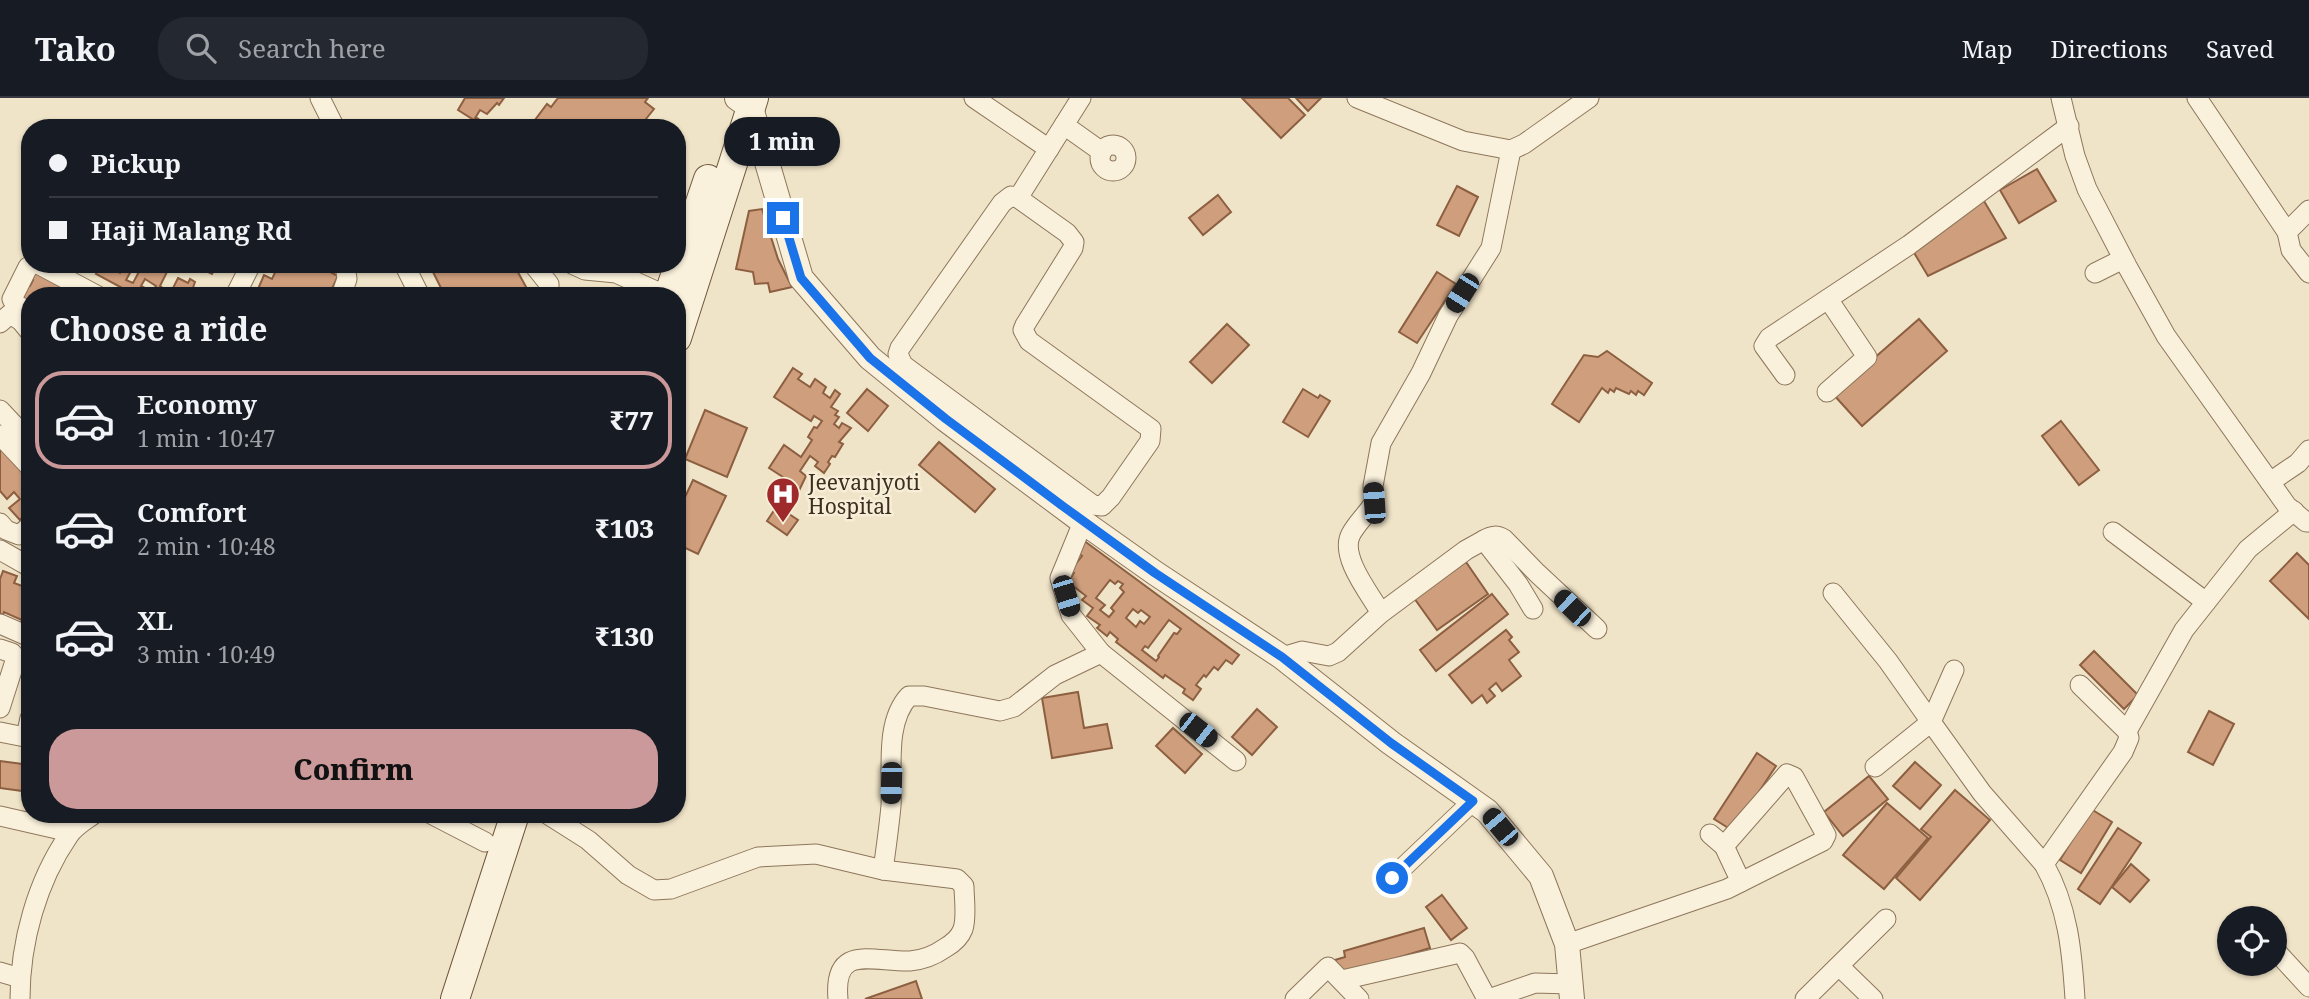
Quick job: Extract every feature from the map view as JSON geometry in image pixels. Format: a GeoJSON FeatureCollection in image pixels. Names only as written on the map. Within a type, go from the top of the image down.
{"type":"FeatureCollection","features":[{"type":"Feature","properties":{"kind":"main road"},"geometry":{"type":"LineString","coordinates":[[686,234],[741,111]]}},
{"type":"Feature","properties":{"kind":"main road"},"geometry":{"type":"LineString","coordinates":[[686,306],[741,111]]}},
{"type":"Feature","properties":{"kind":"main road"},"geometry":{"type":"LineString","coordinates":[[435,999],[492,823]]}},
{"type":"Feature","properties":{"kind":"main road"},"geometry":{"type":"LineString","coordinates":[[454,999],[512,823]]}},
{"type":"Feature","properties":{"kind":"street"},"geometry":{"type":"LineString","coordinates":[[320,98],[330,119]]}},
{"type":"Feature","properties":{"kind":"street"},"geometry":{"type":"LineString","coordinates":[[974,98],[1049,149]]}},
{"type":"Feature","properties":{"kind":"street"},"geometry":{"type":"LineString","coordinates":[[1058,98],[1102,152]]}},
{"type":"Feature","properties":{"kind":"street"},"geometry":{"type":"LineString","coordinates":[[1357,98],[1463,141],[1511,150],[1524,144],[1589,98]]}},
{"type":"Feature","properties":{"kind":"street"},"geometry":{"type":"LineString","coordinates":[[2061,98],[2087,189],[2166,336],[2287,506],[2301,517],[2248,549],[2184,630],[2127,731]]}},
{"type":"Feature","properties":{"kind":"street"},"geometry":{"type":"LineString","coordinates":[[2197,98],[2287,232],[2291,250],[2309,273]]}},
{"type":"Feature","properties":{"kind":"street"},"geometry":{"type":"LineString","coordinates":[[741,111],[801,278],[870,358],[1083,522],[1282,657],[1391,743],[1487,811],[1541,876],[1567,944],[1572,992],[1535,983],[1488,999],[1465,958],[1460,954],[1342,980]]}},
{"type":"Feature","properties":{"kind":"street"},"geometry":{"type":"LineString","coordinates":[[1018,198],[1072,112]]}},
{"type":"Feature","properties":{"kind":"street"},"geometry":{"type":"LineString","coordinates":[[1785,375],[1766,350],[1765,341],[1909,245],[2069,126]]}},
{"type":"Feature","properties":{"kind":"street"},"geometry":{"type":"LineString","coordinates":[[1381,613],[1350,561],[1347,548],[1350,535],[1374,503],[1373,486],[1381,443],[1448,316],[1491,248],[1511,150]]}},
{"type":"Feature","properties":{"kind":"street"},"geometry":{"type":"LineString","coordinates":[[1012,197],[1018,198],[1067,233],[1074,242],[1073,248],[1025,325],[1025,335],[1029,341],[1151,429],[1150,441],[1102,506],[1093,505],[903,365],[899,359],[900,348],[1002,203],[1012,197]]}},
{"type":"Feature","properties":{"kind":"street"},"geometry":{"type":"LineString","coordinates":[[2287,232],[2309,210]]}},
{"type":"Feature","properties":{"kind":"street"},"geometry":{"type":"LineString","coordinates":[[2095,273],[2123,258]]}},
{"type":"Feature","properties":{"kind":"street"},"geometry":{"type":"LineString","coordinates":[[21,307],[12,299],[26,273]]}},
{"type":"Feature","properties":{"kind":"street"},"geometry":{"type":"LineString","coordinates":[[52,273],[80,287]]}},
{"type":"Feature","properties":{"kind":"street"},"geometry":{"type":"LineString","coordinates":[[617,273],[648,287]]}},
{"type":"Feature","properties":{"kind":"street"},"geometry":{"type":"LineString","coordinates":[[1827,392],[1867,357],[1828,299]]}},
{"type":"Feature","properties":{"kind":"street"},"geometry":{"type":"LineString","coordinates":[[0,323],[10,314],[21,321]]}},
{"type":"Feature","properties":{"kind":"street"},"geometry":{"type":"LineString","coordinates":[[0,410],[21,432]]}},
{"type":"Feature","properties":{"kind":"street"},"geometry":{"type":"LineString","coordinates":[[0,435],[21,457]]}},
{"type":"Feature","properties":{"kind":"street"},"geometry":{"type":"LineString","coordinates":[[2270,482],[2298,463],[2309,450]]}},
{"type":"Feature","properties":{"kind":"street"},"geometry":{"type":"LineString","coordinates":[[1083,522],[1060,578],[1071,614],[1101,653],[1236,761]]}},
{"type":"Feature","properties":{"kind":"street"},"geometry":{"type":"LineString","coordinates":[[0,523],[6,530],[21,534]]}},
{"type":"Feature","properties":{"kind":"street"},"geometry":{"type":"LineString","coordinates":[[2113,532],[2206,602]]}},
{"type":"Feature","properties":{"kind":"street"},"geometry":{"type":"LineString","coordinates":[[1282,657],[1302,651],[1329,656],[1338,652],[1381,613],[1466,550],[1490,536],[1504,539],[1597,629]]}},
{"type":"Feature","properties":{"kind":"street"},"geometry":{"type":"LineString","coordinates":[[1484,540],[1518,584],[1533,609]]}},
{"type":"Feature","properties":{"kind":"street"},"geometry":{"type":"LineString","coordinates":[[0,550],[21,562]]}},
{"type":"Feature","properties":{"kind":"street"},"geometry":{"type":"LineString","coordinates":[[1833,593],[1888,661],[1982,793],[2044,864],[2051,877],[2071,942],[2075,999]]}},
{"type":"Feature","properties":{"kind":"street"},"geometry":{"type":"LineString","coordinates":[[0,624],[21,633]]}},
{"type":"Feature","properties":{"kind":"street"},"geometry":{"type":"LineString","coordinates":[[0,649],[15,655],[21,673],[0,708]]}},
{"type":"Feature","properties":{"kind":"street"},"geometry":{"type":"LineString","coordinates":[[883,870],[891,806],[893,736],[900,706],[909,696],[924,696],[1000,711],[1014,707],[1055,675],[1101,653]]}},
{"type":"Feature","properties":{"kind":"street"},"geometry":{"type":"LineString","coordinates":[[1874,767],[1931,722],[1954,670]]}},
{"type":"Feature","properties":{"kind":"street"},"geometry":{"type":"LineString","coordinates":[[2044,864],[2123,752],[2129,738],[2127,731],[2080,685]]}},
{"type":"Feature","properties":{"kind":"street"},"geometry":{"type":"LineString","coordinates":[[0,732],[21,731]]}},
{"type":"Feature","properties":{"kind":"street"},"geometry":{"type":"LineString","coordinates":[[1567,944],[1741,882],[1826,838],[1794,777],[1787,774],[1784,776],[1717,840],[1741,882]]}},
{"type":"Feature","properties":{"kind":"street"},"geometry":{"type":"LineString","coordinates":[[1392,878],[1473,801]]}},
{"type":"Feature","properties":{"kind":"street"},"geometry":{"type":"LineString","coordinates":[[0,816],[21,821]]}},
{"type":"Feature","properties":{"kind":"street"},"geometry":{"type":"LineString","coordinates":[[31,823],[70,832]]}},
{"type":"Feature","properties":{"kind":"street"},"geometry":{"type":"LineString","coordinates":[[20,999],[20,978],[39,890],[70,832],[82,823]]}},
{"type":"Feature","properties":{"kind":"street"},"geometry":{"type":"LineString","coordinates":[[448,823],[485,842]]}},
{"type":"Feature","properties":{"kind":"street"},"geometry":{"type":"LineString","coordinates":[[561,823],[588,840],[628,875],[654,890],[671,888],[758,858],[816,854],[883,870],[957,879],[964,886],[963,929],[953,944],[934,955],[912,961],[864,958],[847,962],[839,970],[838,999]]}},
{"type":"Feature","properties":{"kind":"street"},"geometry":{"type":"LineString","coordinates":[[1805,999],[1886,919]]}},
{"type":"Feature","properties":{"kind":"street"},"geometry":{"type":"LineString","coordinates":[[2287,963],[2309,987]]}},
{"type":"Feature","properties":{"kind":"street"},"geometry":{"type":"LineString","coordinates":[[1839,966],[1873,999]]}},
{"type":"Feature","properties":{"kind":"street"},"geometry":{"type":"LineString","coordinates":[[1295,999],[1328,967],[1359,999]]}},
{"type":"Feature","properties":{"kind":"street"},"geometry":{"type":"LineString","coordinates":[[0,972],[20,978]]}},
{"type":"Feature","properties":{"kind":"building"},"geometry":{"type":"Polygon","coordinates":[[[465,98],[504,98],[487,114],[480,110],[475,119],[458,110],[465,98]]]}},
{"type":"Feature","properties":{"kind":"building"},"geometry":{"type":"Polygon","coordinates":[[[558,98],[648,98],[645,102],[654,109],[646,119],[536,119],[547,104],[551,107],[558,98]]]}},
{"type":"Feature","properties":{"kind":"building"},"geometry":{"type":"Polygon","coordinates":[[[1242,98],[1288,98],[1305,115],[1281,138],[1242,98]]]}},
{"type":"Feature","properties":{"kind":"building"},"geometry":{"type":"Polygon","coordinates":[[[1296,98],[1321,98],[1308,111],[1296,98]]]}},
{"type":"Feature","properties":{"kind":"building"},"geometry":{"type":"Polygon","coordinates":[[[2037,169],[2056,201],[2019,223],[2000,190],[2037,169]]]}},
{"type":"Feature","properties":{"kind":"building"},"geometry":{"type":"Polygon","coordinates":[[[1457,186],[1478,197],[1459,236],[1437,225],[1457,186]]]}},
{"type":"Feature","properties":{"kind":"building"},"geometry":{"type":"Polygon","coordinates":[[[1218,195],[1231,212],[1203,235],[1189,218],[1218,195]]]}},
{"type":"Feature","properties":{"kind":"building"},"geometry":{"type":"Polygon","coordinates":[[[1981,196],[2006,238],[1928,276],[1913,251],[1981,196]]]}},
{"type":"Feature","properties":{"kind":"building"},"geometry":{"type":"Polygon","coordinates":[[[762,209],[778,259],[792,287],[770,292],[768,283],[755,284],[753,272],[736,269],[749,211],[762,209]]]}},
{"type":"Feature","properties":{"kind":"building"},"geometry":{"type":"Polygon","coordinates":[[[1437,272],[1456,284],[1417,343],[1399,332],[1437,272]]]}},
{"type":"Feature","properties":{"kind":"building"},"geometry":{"type":"Polygon","coordinates":[[[33,273],[49,273],[74,287],[23,287],[26,284],[30,286],[33,280],[30,278],[33,273]]]}},
{"type":"Feature","properties":{"kind":"building"},"geometry":{"type":"Polygon","coordinates":[[[130,273],[126,280],[133,283],[138,273],[166,273],[161,287],[155,287],[145,279],[143,287],[120,287],[96,274],[130,273]]]}},
{"type":"Feature","properties":{"kind":"building"},"geometry":{"type":"Polygon","coordinates":[[[275,273],[332,273],[338,276],[333,287],[259,287],[264,275],[272,279],[275,273]]]}},
{"type":"Feature","properties":{"kind":"building"},"geometry":{"type":"Polygon","coordinates":[[[434,273],[518,273],[526,287],[440,287],[434,273]]]}},
{"type":"Feature","properties":{"kind":"building"},"geometry":{"type":"Polygon","coordinates":[[[178,278],[188,283],[190,279],[195,282],[193,287],[174,287],[178,278]]]}},
{"type":"Feature","properties":{"kind":"building"},"geometry":{"type":"Polygon","coordinates":[[[21,290],[21,304],[13,299],[21,290]]]}},
{"type":"Feature","properties":{"kind":"building"},"geometry":{"type":"Polygon","coordinates":[[[1919,319],[1947,351],[1862,426],[1833,394],[1919,319]]]}},
{"type":"Feature","properties":{"kind":"building"},"geometry":{"type":"Polygon","coordinates":[[[1227,324],[1249,345],[1212,383],[1190,362],[1227,324]]]}},
{"type":"Feature","properties":{"kind":"building"},"geometry":{"type":"Polygon","coordinates":[[[1607,351],[1652,383],[1644,395],[1638,391],[1636,395],[1631,391],[1629,394],[1616,388],[1614,392],[1610,389],[1608,393],[1602,388],[1579,422],[1552,404],[1584,355],[1598,357],[1607,351]]]}},
{"type":"Feature","properties":{"kind":"building"},"geometry":{"type":"Polygon","coordinates":[[[793,368],[802,374],[798,379],[810,387],[815,379],[826,387],[823,393],[830,398],[835,390],[840,394],[831,407],[838,411],[835,415],[839,417],[834,424],[839,428],[842,423],[851,428],[839,442],[843,444],[835,457],[832,456],[828,462],[830,464],[824,473],[815,466],[818,462],[810,456],[800,471],[806,476],[796,497],[780,487],[786,479],[769,468],[784,445],[801,457],[812,440],[808,437],[822,421],[814,416],[811,421],[774,397],[793,368]]]}},
{"type":"Feature","properties":{"kind":"building"},"geometry":{"type":"Polygon","coordinates":[[[867,389],[888,406],[868,431],[847,413],[867,389]]]}},
{"type":"Feature","properties":{"kind":"building"},"geometry":{"type":"Polygon","coordinates":[[[1303,389],[1318,398],[1320,395],[1330,401],[1308,437],[1283,422],[1303,389]]]}},
{"type":"Feature","properties":{"kind":"building"},"geometry":{"type":"Polygon","coordinates":[[[705,410],[747,428],[727,477],[686,459],[705,410]]]}},
{"type":"Feature","properties":{"kind":"building"},"geometry":{"type":"Polygon","coordinates":[[[2061,421],[2099,470],[2079,485],[2042,436],[2061,421]]]}},
{"type":"Feature","properties":{"kind":"building"},"geometry":{"type":"Polygon","coordinates":[[[0,439],[21,462],[20,520],[9,508],[20,499],[14,492],[7,499],[0,491],[0,439]]]}},
{"type":"Feature","properties":{"kind":"building"},"geometry":{"type":"Polygon","coordinates":[[[939,442],[995,489],[975,512],[919,465],[939,442]]]}},
{"type":"Feature","properties":{"kind":"building"},"geometry":{"type":"Polygon","coordinates":[[[693,480],[726,496],[698,554],[686,548],[686,495],[693,480]]]}},
{"type":"Feature","properties":{"kind":"building"},"geometry":{"type":"Polygon","coordinates":[[[777,506],[798,520],[787,535],[767,521],[777,506]]]}},
{"type":"Feature","properties":{"kind":"building"},"geometry":{"type":"Polygon","coordinates":[[[1083,540],[1239,655],[1232,664],[1226,660],[1218,670],[1214,667],[1206,677],[1204,675],[1196,685],[1201,689],[1193,700],[1183,693],[1185,689],[1165,675],[1163,678],[1116,642],[1118,639],[1110,632],[1107,636],[1097,628],[1100,625],[1087,616],[1093,608],[1082,600],[1086,596],[1068,582],[1074,573],[1071,570],[1082,556],[1075,551],[1083,540]],[[1110,580],[1096,598],[1105,605],[1100,610],[1109,617],[1114,611],[1111,608],[1124,592],[1120,588],[1123,584],[1118,581],[1115,584],[1110,580]],[[1133,609],[1126,618],[1136,627],[1140,621],[1144,624],[1150,617],[1141,610],[1138,613],[1133,609]],[[1169,620],[1148,648],[1145,646],[1142,650],[1156,661],[1174,633],[1177,634],[1181,629],[1169,620]]]}},
{"type":"Feature","properties":{"kind":"building"},"geometry":{"type":"Polygon","coordinates":[[[2297,553],[2309,565],[2309,619],[2270,581],[2297,553]]]}},
{"type":"Feature","properties":{"kind":"building"},"geometry":{"type":"Polygon","coordinates":[[[1466,562],[1488,594],[1437,630],[1414,598],[1466,562]]]}},
{"type":"Feature","properties":{"kind":"building"},"geometry":{"type":"Polygon","coordinates":[[[3,571],[17,576],[14,583],[21,586],[21,620],[4,612],[3,615],[0,614],[0,579],[3,571]]]}},
{"type":"Feature","properties":{"kind":"building"},"geometry":{"type":"Polygon","coordinates":[[[1492,594],[1508,614],[1436,671],[1420,650],[1492,594]]]}},
{"type":"Feature","properties":{"kind":"building"},"geometry":{"type":"Polygon","coordinates":[[[1506,630],[1512,637],[1509,640],[1519,652],[1509,660],[1521,676],[1502,691],[1496,683],[1489,689],[1495,696],[1487,703],[1482,695],[1472,703],[1449,675],[1506,630]]]}},
{"type":"Feature","properties":{"kind":"building"},"geometry":{"type":"Polygon","coordinates":[[[2094,651],[2138,695],[2124,709],[2080,665],[2094,651]]]}},
{"type":"Feature","properties":{"kind":"building"},"geometry":{"type":"Polygon","coordinates":[[[1078,692],[1084,728],[1107,724],[1112,748],[1052,758],[1042,698],[1078,692]]]}},
{"type":"Feature","properties":{"kind":"building"},"geometry":{"type":"Polygon","coordinates":[[[1257,709],[1277,727],[1252,755],[1232,737],[1257,709]]]}},
{"type":"Feature","properties":{"kind":"building"},"geometry":{"type":"Polygon","coordinates":[[[2209,711],[2234,724],[2213,765],[2188,752],[2209,711]]]}},
{"type":"Feature","properties":{"kind":"building"},"geometry":{"type":"Polygon","coordinates":[[[1173,728],[1202,754],[1185,773],[1156,746],[1173,728]]]}},
{"type":"Feature","properties":{"kind":"building"},"geometry":{"type":"Polygon","coordinates":[[[1757,753],[1776,766],[1733,831],[1714,819],[1757,753]]]}},
{"type":"Feature","properties":{"kind":"building"},"geometry":{"type":"Polygon","coordinates":[[[0,761],[21,764],[21,791],[0,788],[0,761]]]}},
{"type":"Feature","properties":{"kind":"building"},"geometry":{"type":"Polygon","coordinates":[[[1915,762],[1941,785],[1920,809],[1893,786],[1915,762]]]}},
{"type":"Feature","properties":{"kind":"building"},"geometry":{"type":"Polygon","coordinates":[[[1869,776],[1888,799],[1843,836],[1824,812],[1869,776]]]}},
{"type":"Feature","properties":{"kind":"building"},"geometry":{"type":"Polygon","coordinates":[[[1955,790],[1990,820],[1920,900],[1896,878],[1931,837],[1921,829],[1955,790]]]}},
{"type":"Feature","properties":{"kind":"building"},"geometry":{"type":"Polygon","coordinates":[[[1887,803],[1928,838],[1884,889],[1843,855],[1887,803]]]}},
{"type":"Feature","properties":{"kind":"building"},"geometry":{"type":"Polygon","coordinates":[[[2091,809],[2112,822],[2081,873],[2060,860],[2091,809]]]}},
{"type":"Feature","properties":{"kind":"building"},"geometry":{"type":"Polygon","coordinates":[[[2118,828],[2141,843],[2100,904],[2078,889],[2118,828]]]}},
{"type":"Feature","properties":{"kind":"building"},"geometry":{"type":"Polygon","coordinates":[[[2131,864],[2149,880],[2130,902],[2112,887],[2131,864]]]}},
{"type":"Feature","properties":{"kind":"building"},"geometry":{"type":"Polygon","coordinates":[[[1442,895],[1467,928],[1451,940],[1426,907],[1442,895]]]}},
{"type":"Feature","properties":{"kind":"building"},"geometry":{"type":"Polygon","coordinates":[[[1424,928],[1430,948],[1340,975],[1335,960],[1345,957],[1344,951],[1424,928]]]}},
{"type":"Feature","properties":{"kind":"building"},"geometry":{"type":"Polygon","coordinates":[[[916,981],[922,999],[865,999],[916,981]]]}},
{"type":"Feature","properties":{"kind":"place","name":"Jeevanjyoti Hospital"},"geometry":{"type":"Point","coordinates":[783,524]}},
{"type":"Feature","properties":{"kind":"route"},"geometry":{"type":"LineString","coordinates":[[783,218],[801,278],[870,358],[1064,507],[1155,573],[1282,657],[1391,743],[1473,801],[1392,878]]}}]}
